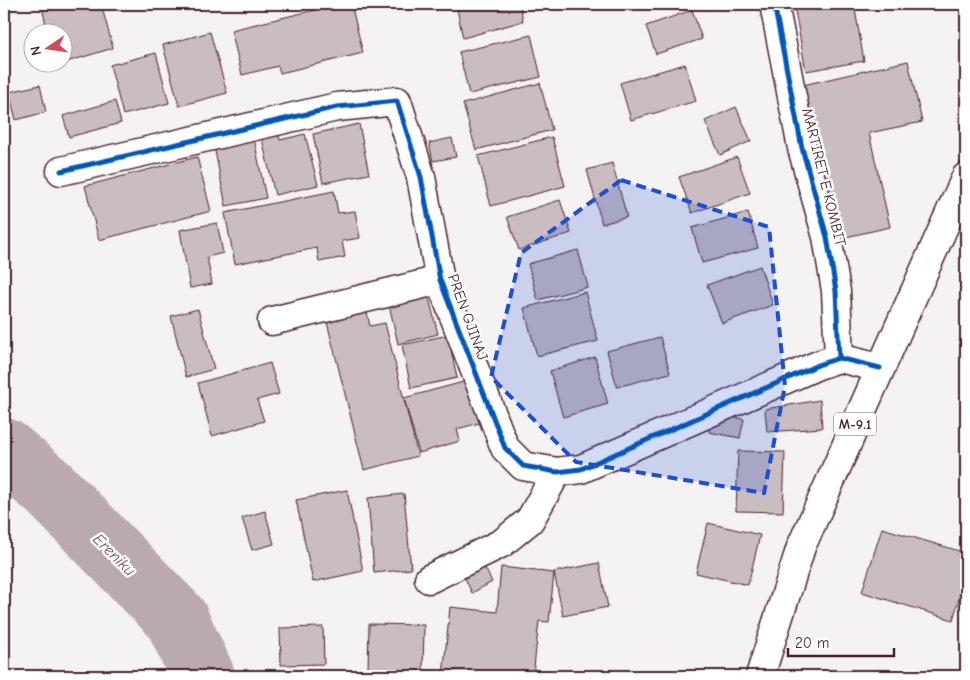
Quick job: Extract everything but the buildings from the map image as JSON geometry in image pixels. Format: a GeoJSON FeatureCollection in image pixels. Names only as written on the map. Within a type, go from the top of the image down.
{"type":"FeatureCollection","features":[{"type":"Feature","properties":{"kind":"street","name":"MARTIRET E KOMBIT"},"geometry":{"type":"LineString","coordinates":[[774,4],[802,148],[827,237],[836,292],[839,358]]}},
{"type":"Feature","properties":{"kind":"street","name":"PREN GJINAJ"},"geometry":{"type":"LineString","coordinates":[[61,170],[337,107],[397,101],[421,177],[440,280],[505,448],[523,466],[557,472],[581,469],[818,365],[839,358]]}},
{"type":"Feature","properties":{"kind":"street","name":"M-9.1"},"geometry":{"type":"LineString","coordinates":[[760,676],[801,547],[966,177]]}},
{"type":"Feature","properties":{"kind":"street"},"geometry":{"type":"LineString","coordinates":[[272,321],[440,280]]}},
{"type":"Feature","properties":{"kind":"street"},"geometry":{"type":"LineString","coordinates":[[839,358],[880,368]]}},
{"type":"Feature","properties":{"kind":"street"},"geometry":{"type":"LineString","coordinates":[[429,579],[502,543],[530,520],[557,472]]}},
{"type":"Feature","properties":{"kind":"highlighted area"},"geometry":{"type":"Polygon","coordinates":[[[621,180],[769,227],[785,386],[764,493],[576,462],[491,377],[521,253],[621,180]]]}},
{"type":"Feature","properties":{"kind":"waterway","name":"Ereniku"},"geometry":{"type":"LineString","coordinates":[[4,450],[49,488],[176,618],[203,676]]}},
{"type":"Feature","properties":{"kind":"cycle path"},"geometry":{"type":"LineString","coordinates":[[774,4],[802,148],[827,237],[836,291],[839,358]]}},
{"type":"Feature","properties":{"kind":"cycle path"},"geometry":{"type":"LineString","coordinates":[[61,171],[337,107],[397,101],[421,177],[440,280],[505,448],[523,466],[557,472],[581,469],[818,365],[839,358],[880,368]]}}]}
